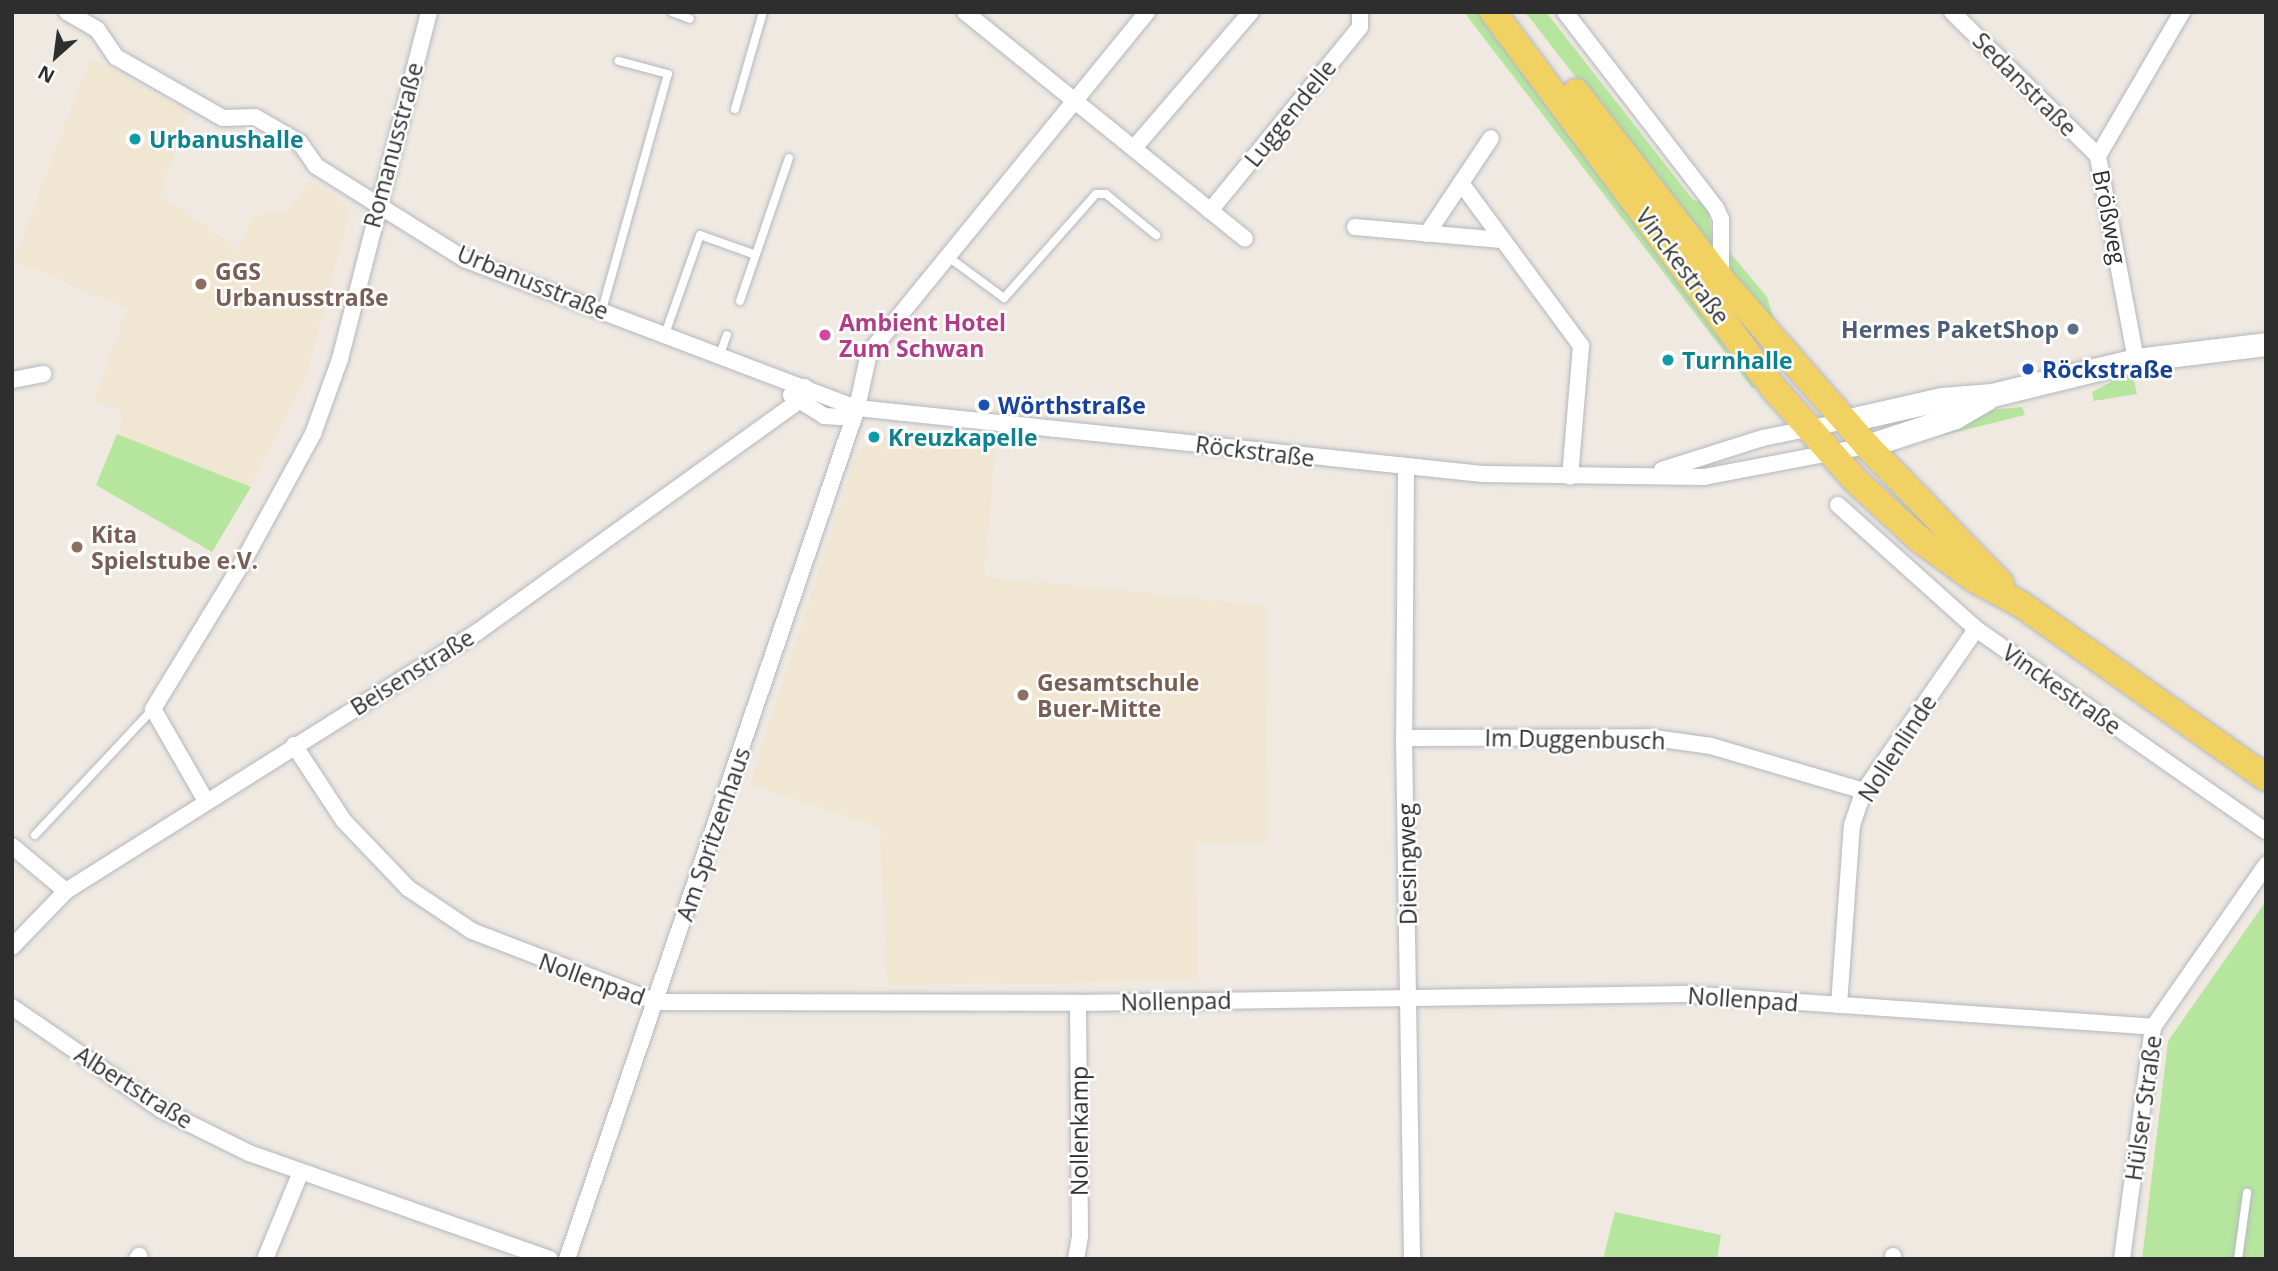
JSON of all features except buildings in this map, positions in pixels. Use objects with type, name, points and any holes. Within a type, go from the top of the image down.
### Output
[{"type":"main road","name":"Vinckestraße","points":[[1493,12],[1776,391],[1831,454],[1919,539],[2022,606],[2266,778]]},
{"type":"main road","name":"Vinckestraße","points":[[1515,12],[1721,278],[1867,446],[2022,606]]},
{"type":"street","name":"Urbanusstraße","points":[[67,12],[96,29],[116,57],[223,118],[255,117],[300,143],[316,166],[464,259],[857,408]]},
{"type":"street","name":"Romanusstraße","points":[[153,709],[244,560],[313,434],[340,359],[377,202],[429,12]]},
{"type":"street","points":[[965,12],[1245,239]]},
{"type":"street","points":[[857,408],[869,353],[1147,12]]},
{"type":"street","points":[[1134,148],[1251,12]]},
{"type":"street","name":"Luggendelle","points":[[1210,211],[1360,27],[1360,12]]},
{"type":"street","name":"Vinckestraße","points":[[1564,12],[1716,208],[1721,219],[1721,278]]},
{"type":"street","name":"Sedanstraße","points":[[1952,12],[2098,156]]},
{"type":"street","name":"Brößweg","points":[[2136,360],[2098,156],[2182,12]]},
{"type":"street","points":[[1427,233],[1491,138]]},
{"type":"street","points":[[1461,183],[1581,346],[1570,478]]},
{"type":"street","points":[[1355,227],[1501,240]]},
{"type":"street","points":[[1845,421],[1942,399],[1992,395],[2136,360],[2266,344]]},
{"type":"street","points":[[12,380],[43,374]]},
{"type":"street","name":"Urbanusstraße","points":[[772,374],[797,402],[824,416],[841,417],[857,408]]},
{"type":"street","name":"Beisenstraße","points":[[12,947],[66,891],[294,745],[476,633],[797,402],[805,387]]},
{"type":"street","points":[[1867,446],[1955,417],[1992,395]]},
{"type":"street","name":"Röckstraße","points":[[857,408],[1406,469],[1570,478],[1653,473],[1704,477],[1867,446]]},
{"type":"street","name":"Am Spritzenhaus","points":[[567,1259],[857,408]]},
{"type":"street","name":"Röckstraße","points":[[1653,473],[1763,438],[1845,421]]},
{"type":"street","name":"Diesingweg","points":[[1406,469],[1405,738],[1412,1259]]},
{"type":"street","name":"Vinckestraße","points":[[1838,505],[1976,629],[2266,831]]},
{"type":"street","name":"Nollenlinde","points":[[1839,1005],[1852,825],[1864,792],[1976,629]]},
{"type":"street","points":[[153,709],[206,801]]},
{"type":"street","name":"Im Duggenbusch","points":[[1405,738],[1647,737],[1711,746],[1864,792]]},
{"type":"street","name":"Nollenpad","points":[[294,745],[344,821],[408,888],[472,931],[656,1002],[1078,1003],[1410,996],[1685,995],[2153,1027]]},
{"type":"street","points":[[12,846],[66,891]]},
{"type":"street","name":"Hülser Straße","points":[[2122,1259],[2153,1027],[2266,865]]},
{"type":"street","name":"Nollenkamp","points":[[1076,1259],[1078,1003]]},
{"type":"street","name":"Albertstraße","points":[[12,1007],[162,1110],[300,1174],[550,1259]]},
{"type":"street","points":[[265,1259],[300,1174]]},
{"type":"lane","points":[[672,12],[690,19]]},
{"type":"lane","points":[[736,109],[763,12]]},
{"type":"lane","points":[[602,310],[668,74],[619,61]]},
{"type":"lane","points":[[740,301],[789,158]]},
{"type":"lane","points":[[947,256],[1004,298],[1096,194],[1106,194],[1156,235]]},
{"type":"lane","points":[[665,334],[700,235],[756,255]]},
{"type":"lane","points":[[720,354],[727,335]]},
{"type":"lane","points":[[35,835],[153,709]]},
{"type":"lane","points":[[2238,1259],[2247,1193]]},
{"type":"shaded area","name":"GGS Urbanusstraße","points":[[91,57],[189,113],[160,195],[239,250],[251,217],[289,212],[308,181],[342,201],[349,211],[306,378],[251,487],[117,434],[124,413],[94,400],[127,309],[14,260]]},
{"type":"shaded area","name":"Gesamtschule Buer-Mitte","points":[[894,431],[996,441],[984,577],[1266,606],[1268,842],[1196,843],[1197,980],[887,985],[880,828],[750,784],[857,452]]},
{"type":"green space","points":[[1464,12],[1481,12],[1756,387],[1752,388]]},
{"type":"green space","points":[[1525,12],[1546,12],[1693,200],[1701,202],[1708,212],[1715,256]]},
{"type":"green space","points":[[1727,249],[1767,297],[1775,323],[1729,274]]},
{"type":"green space","points":[[2132,371],[2137,394],[2094,401],[2092,392]]},
{"type":"green space","points":[[2022,407],[2025,415],[1945,435],[1942,430],[1990,410]]},
{"type":"green space","points":[[117,434],[251,487],[212,552],[96,485]]},
{"type":"green space","points":[[2266,901],[2266,1259],[2142,1259],[2168,1041]]},
{"type":"green space","points":[[1615,1212],[1721,1235],[1717,1259],[1603,1259]]},
{"type":"place","name":"Urbanushalle","points":[[135,139]]},
{"type":"place","name":"GGS Urbanusstraße","points":[[201,284]]},
{"type":"place","name":"Hermes PaketShop","points":[[2073,329]]},
{"type":"place","name":"Ambient Hotel Zum Schwan","points":[[825,335]]},
{"type":"place","name":"Turnhalle","points":[[1668,360]]},
{"type":"place","name":"Röckstraße","points":[[2028,369]]},
{"type":"place","name":"Wörthstraße","points":[[984,405]]},
{"type":"place","name":"Kreuzkapelle","points":[[874,437]]},
{"type":"place","name":"Kita Spielstube e.V.","points":[[77,547]]},
{"type":"place","name":"Gesamtschule Buer-Mitte","points":[[1023,695]]}]
